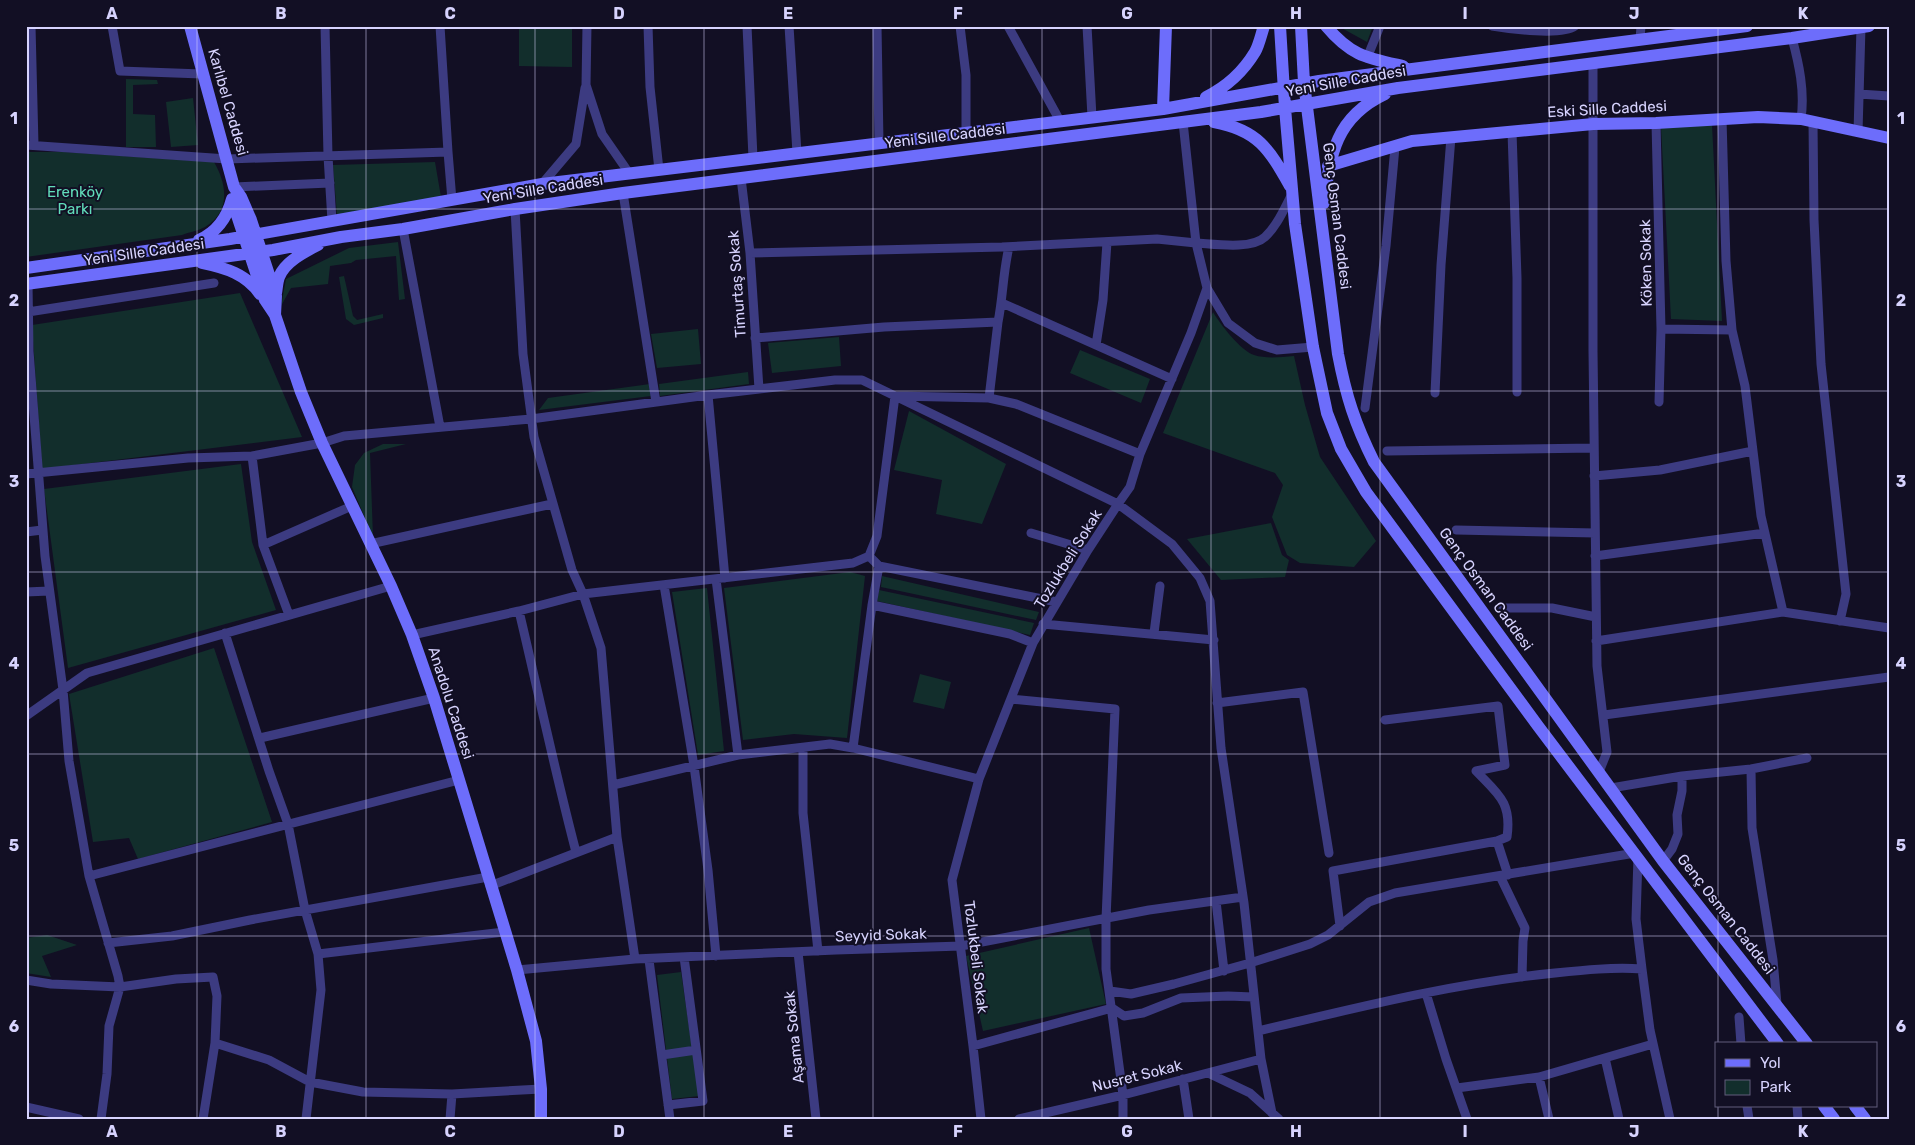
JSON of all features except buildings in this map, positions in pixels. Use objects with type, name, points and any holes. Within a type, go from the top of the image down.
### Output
[{"type":"main road","name":"Karlıbel Caddesi","points":[[190,26],[234,187]]},
{"type":"main road","points":[[1163,109],[1166,26]]},
{"type":"main road","points":[[1192,105],[1219,91],[1233,80],[1256,51],[1264,26]]},
{"type":"main road","points":[[1280,26],[1295,224],[1313,347],[1327,413],[1342,449],[1366,492],[1538,726],[1776,1042]]},
{"type":"main road","name":"Genç Osman Caddesi","points":[[1301,26],[1306,104],[1338,354],[1345,392],[1358,429],[1374,462],[1663,861],[1806,1042]]},
{"type":"main road","points":[[1326,26],[1338,41],[1367,58],[1413,68]]},
{"type":"main road","name":"Yeni Sille Caddesi","points":[[26,268],[249,236],[542,184],[1163,109],[1304,83],[1748,26]]},
{"type":"main road","name":"Yeni Sille Caddesi","points":[[27,284],[255,253],[331,239],[403,229],[515,208],[1201,120],[1285,108],[1398,88],[1865,27]]},
{"type":"main road","points":[[1322,220],[1328,166],[1334,146],[1344,126],[1374,99],[1398,88]]},
{"type":"main road","name":"Eski Sille Caddesi","points":[[1328,166],[1412,141],[1593,124],[1656,123],[1758,117],[1807,120],[1889,138]]},
{"type":"main road","points":[[1201,120],[1235,126],[1257,139],[1277,163],[1293,192]]},
{"type":"main road","points":[[192,244],[208,236],[228,215],[234,187]]},
{"type":"main road","points":[[234,187],[241,197],[249,236]]},
{"type":"main road","points":[[232,200],[249,236]]},
{"type":"main road","name":"Anadolu Caddesi","points":[[249,236],[301,392],[322,443],[391,586],[412,635],[434,698],[517,970],[536,1041],[541,1089],[541,1119]]},
{"type":"main road","points":[[193,261],[235,272],[270,298],[279,277],[288,264],[304,252],[331,239]]},
{"type":"main road","points":[[1826,1108],[1834,1119]]},
{"type":"main road","points":[[1857,1108],[1865,1119]]},
{"type":"street","points":[[31,26],[30,145],[226,158],[448,152]]},
{"type":"street","points":[[112,26],[120,71],[202,74]]},
{"type":"street","points":[[325,26],[328,156],[332,221]]},
{"type":"street","points":[[440,26],[452,200]]},
{"type":"street","points":[[542,184],[576,144],[586,85],[587,26]]},
{"type":"street","points":[[648,26],[650,88],[659,170]]},
{"type":"street","points":[[747,26],[753,158]]},
{"type":"street","points":[[789,26],[797,153]]},
{"type":"street","points":[[877,26],[879,143]]},
{"type":"street","points":[[960,26],[966,75],[966,132]]},
{"type":"street","points":[[1008,26],[1060,121]]},
{"type":"street","points":[[1087,26],[1092,118]]},
{"type":"street","points":[[1367,58],[1380,26]]},
{"type":"street","points":[[1492,26],[1538,31],[1570,30],[1575,26]]},
{"type":"street","points":[[1640,40],[1641,26]]},
{"type":"street","points":[[1858,132],[1858,94],[1865,27]]},
{"type":"street","points":[[1792,38],[1807,120],[1821,364],[1846,594],[1840,621]]},
{"type":"street","points":[[1593,63],[1596,641],[1607,752],[1599,772]]},
{"type":"street","points":[[586,85],[602,134],[629,173]]},
{"type":"street","points":[[1858,94],[1889,96]]},
{"type":"street","points":[[1722,119],[1726,261],[1732,330],[1744,386],[1765,532],[1783,612]]},
{"type":"street","points":[[1183,122],[1196,243],[1207,288],[1228,323],[1255,343],[1277,350],[1313,347]]},
{"type":"street","name":"Köken Sokak","points":[[1656,123],[1661,329],[1659,402]]},
{"type":"street","points":[[1512,132],[1517,278],[1517,392]]},
{"type":"street","points":[[1435,392],[1441,265],[1451,137]]},
{"type":"street","points":[[1366,408],[1386,246],[1394,147]]},
{"type":"street","name":"Timurtaş Sokak","points":[[741,178],[750,253],[759,389]]},
{"type":"street","points":[[234,187],[330,183]]},
{"type":"street","points":[[750,253],[1009,247],[1157,239],[1248,245],[1264,238],[1276,222],[1293,192]]},
{"type":"street","points":[[623,193],[656,402]]},
{"type":"street","points":[[515,208],[524,354],[531,419],[539,459],[552,504],[572,570],[600,648],[617,837],[635,959]]},
{"type":"street","points":[[403,229],[440,427]]},
{"type":"street","points":[[1096,345],[1103,300],[1107,242]]},
{"type":"street","points":[[989,398],[1009,247]]},
{"type":"street","points":[[28,312],[214,283]]},
{"type":"street","points":[[27,284],[28,351],[37,474],[49,591],[63,690],[69,761],[89,876],[120,987],[109,1026],[107,1074],[101,1119]]},
{"type":"street","points":[[26,474],[188,458],[252,456],[322,443],[344,436],[531,419],[835,380],[862,380],[1118,504],[1130,487],[1140,454],[1172,379],[1207,288]]},
{"type":"street","points":[[1002,302],[1172,379]]},
{"type":"street","points":[[755,338],[884,327],[998,322]]},
{"type":"street","points":[[1661,329],[1732,330]]},
{"type":"street","points":[[708,395],[720,578],[738,755]]},
{"type":"street","points":[[895,396],[989,398],[1016,404],[1140,454]]},
{"type":"street","points":[[412,635],[518,611],[582,594],[853,563],[870,556],[877,536],[895,396]]},
{"type":"street","points":[[1386,451],[1594,448]]},
{"type":"street","points":[[1594,476],[1660,470],[1753,452]]},
{"type":"street","points":[[252,456],[263,545],[289,615]]},
{"type":"street","points":[[370,544],[552,504]]},
{"type":"street","name":"Tozlukbeli Sokak","points":[[981,1119],[974,1046],[952,880],[979,779],[1033,643],[1088,550],[1118,504],[1172,544],[1200,578],[1210,600],[1222,757],[1243,897],[1253,996],[1262,1059],[1276,1116]]},
{"type":"street","points":[[263,545],[352,506]]},
{"type":"street","points":[[26,532],[42,530]]},
{"type":"street","points":[[1456,530],[1595,533]]},
{"type":"street","points":[[1595,556],[1765,532]]},
{"type":"street","points":[[1032,533],[1088,550]]},
{"type":"street","points":[[870,556],[879,566],[1057,602]]},
{"type":"street","points":[[853,748],[879,566]]},
{"type":"street","points":[[664,585],[694,766],[708,870],[716,956]]},
{"type":"street","points":[[26,716],[87,674],[391,586]]},
{"type":"street","points":[[1154,633],[1160,586]]},
{"type":"street","points":[[26,592],[49,591]]},
{"type":"street","points":[[872,605],[1010,634],[1033,643]]},
{"type":"street","points":[[1503,608],[1552,608],[1596,617]]},
{"type":"street","points":[[518,611],[536,678],[550,754],[576,852]]},
{"type":"street","points":[[1596,641],[1783,612],[1889,628]]},
{"type":"street","points":[[1043,624],[1214,640]]},
{"type":"street","points":[[225,633],[288,824],[305,910],[318,954],[321,990],[306,1119]]},
{"type":"street","points":[[1604,715],[1889,677]]},
{"type":"street","points":[[1217,703],[1304,692],[1330,853]]},
{"type":"street","points":[[260,738],[434,698]]},
{"type":"street","points":[[1011,699],[1115,709],[1106,918],[1106,969],[1123,1095],[1123,1119]]},
{"type":"street","points":[[1340,926],[1333,871],[1497,841],[1507,837],[1509,823],[1503,798],[1476,771],[1505,765],[1498,706],[1385,720]]},
{"type":"street","points":[[613,785],[738,755],[830,744],[979,779]]},
{"type":"street","points":[[803,748],[803,813],[818,950]]},
{"type":"street","points":[[1611,788],[1682,776],[1751,769],[1807,758]]},
{"type":"street","points":[[1751,769],[1752,828],[1773,960],[1777,1004]]},
{"type":"street","points":[[1663,861],[1672,849],[1678,834],[1677,815],[1682,791],[1682,776]]},
{"type":"street","points":[[89,876],[459,780]]},
{"type":"street","points":[[108,943],[172,936],[305,910],[489,881],[617,837]]},
{"type":"street","points":[[1497,841],[1504,875],[1525,928],[1522,977]]},
{"type":"street","points":[[1110,992],[1131,994],[1250,964],[1310,944],[1328,935],[1369,902],[1395,893],[1636,855],[1636,919],[1642,969],[1653,1044],[1670,1119]]},
{"type":"street","name":"Seyyid Sokak","points":[[517,970],[635,959],[649,960],[818,950],[961,946],[1149,910],[1243,897]]},
{"type":"street","points":[[1216,901],[1220,951],[1224,971]]},
{"type":"street","points":[[318,954],[504,932]]},
{"type":"street","name":"Aşama Sokak","points":[[798,952],[816,1119]]},
{"type":"street","points":[[668,1105],[703,1101],[684,958]]},
{"type":"street","points":[[649,960],[670,1119]]},
{"type":"street","points":[[1258,1031],[1426,993],[1522,977],[1614,967],[1642,969]]},
{"type":"street","points":[[26,980],[50,984],[120,987],[176,979],[213,978],[218,996],[215,1043],[203,1119]]},
{"type":"street","points":[[1426,993],[1467,1119]]},
{"type":"street","points":[[974,1046],[1112,1008],[1124,1016],[1143,1013],[1181,998],[1253,996]]},
{"type":"street","points":[[1739,1018],[1741,1042]]},
{"type":"street","points":[[215,1043],[269,1060],[310,1082],[363,1092],[452,1094],[541,1089]]},
{"type":"street","points":[[1457,1088],[1539,1078],[1653,1044]]},
{"type":"street","points":[[662,1055],[696,1050]]},
{"type":"street","points":[[1605,1058],[1619,1119]]},
{"type":"street","name":"Nusret Sokak","points":[[1018,1119],[1123,1095],[1262,1059]]},
{"type":"street","points":[[1208,1073],[1250,1093],[1276,1116]]},
{"type":"street","points":[[1539,1078],[1549,1119]]},
{"type":"street","points":[[1183,1079],[1189,1119]]},
{"type":"street","points":[[450,1119],[452,1094]]},
{"type":"street","points":[[26,1106],[80,1119]]},
{"type":"green space","points":[[519,26],[572,26],[572,67],[519,66]]},
{"type":"green space","points":[[1338,26],[1373,26],[1367,42]]},
{"type":"green space","points":[[126,79],[157,80],[158,84],[133,85],[133,114],[155,115],[156,147],[126,147]]},
{"type":"green space","points":[[193,98],[198,145],[171,147],[166,102]]},
{"type":"green space","points":[[1712,125],[1722,321],[1671,319],[1661,127]]},
{"type":"green space","name":"Erenköy Parkı","points":[[26,152],[64,152],[214,162],[224,188],[223,206],[213,221],[205,227],[182,235],[26,257]]},
{"type":"green space","points":[[435,162],[441,197],[337,215],[333,165]]},
{"type":"green space","points":[[398,242],[405,299],[399,300],[396,256],[356,260],[351,263],[330,266],[328,284],[291,288],[281,306],[286,279],[349,248]]},
{"type":"green space","points":[[344,276],[353,316],[357,320],[383,314],[383,318],[354,325],[346,319],[339,277]]},
{"type":"green space","points":[[240,293],[302,437],[42,469],[32,325]]},
{"type":"green space","points":[[1213,312],[1231,336],[1243,348],[1254,355],[1263,357],[1294,356],[1305,405],[1320,457],[1376,541],[1354,567],[1300,563],[1287,555],[1272,517],[1283,485],[1275,473],[1163,433]]},
{"type":"green space","points":[[698,329],[701,364],[657,368],[651,334]]},
{"type":"green space","points":[[839,337],[841,366],[772,373],[768,343]]},
{"type":"green space","points":[[1080,350],[1150,379],[1141,403],[1070,373]]},
{"type":"green space","points":[[748,372],[749,384],[660,396],[659,384]]},
{"type":"green space","points":[[650,384],[651,396],[539,410],[548,398]]},
{"type":"green space","points":[[909,411],[1006,464],[982,524],[936,514],[942,480],[894,470]]},
{"type":"green space","points":[[383,444],[406,444],[370,453],[373,537],[352,487],[355,465],[364,453]]},
{"type":"green space","points":[[241,464],[252,542],[276,610],[68,668],[44,489]]},
{"type":"green space","points":[[1271,523],[1282,555],[1289,560],[1285,577],[1221,580],[1187,539]]},
{"type":"green space","points":[[850,572],[865,576],[847,738],[794,734],[743,740],[724,588]]},
{"type":"green space","points":[[882,576],[1039,612],[1036,620],[881,587]]},
{"type":"green space","points":[[707,588],[724,751],[698,755],[672,592]]},
{"type":"green space","points":[[879,590],[1034,623],[1030,635],[877,601]]},
{"type":"green space","points":[[214,648],[272,822],[138,859],[129,838],[93,842],[69,694]]},
{"type":"green space","points":[[920,674],[951,682],[944,709],[913,702]]},
{"type":"green space","points":[[1089,928],[1106,1004],[983,1031],[966,956]]},
{"type":"green space","points":[[47,935],[77,945],[42,956],[51,977],[26,973],[26,938]]},
{"type":"green space","points":[[681,972],[699,1096],[672,1099],[657,975]]}]
